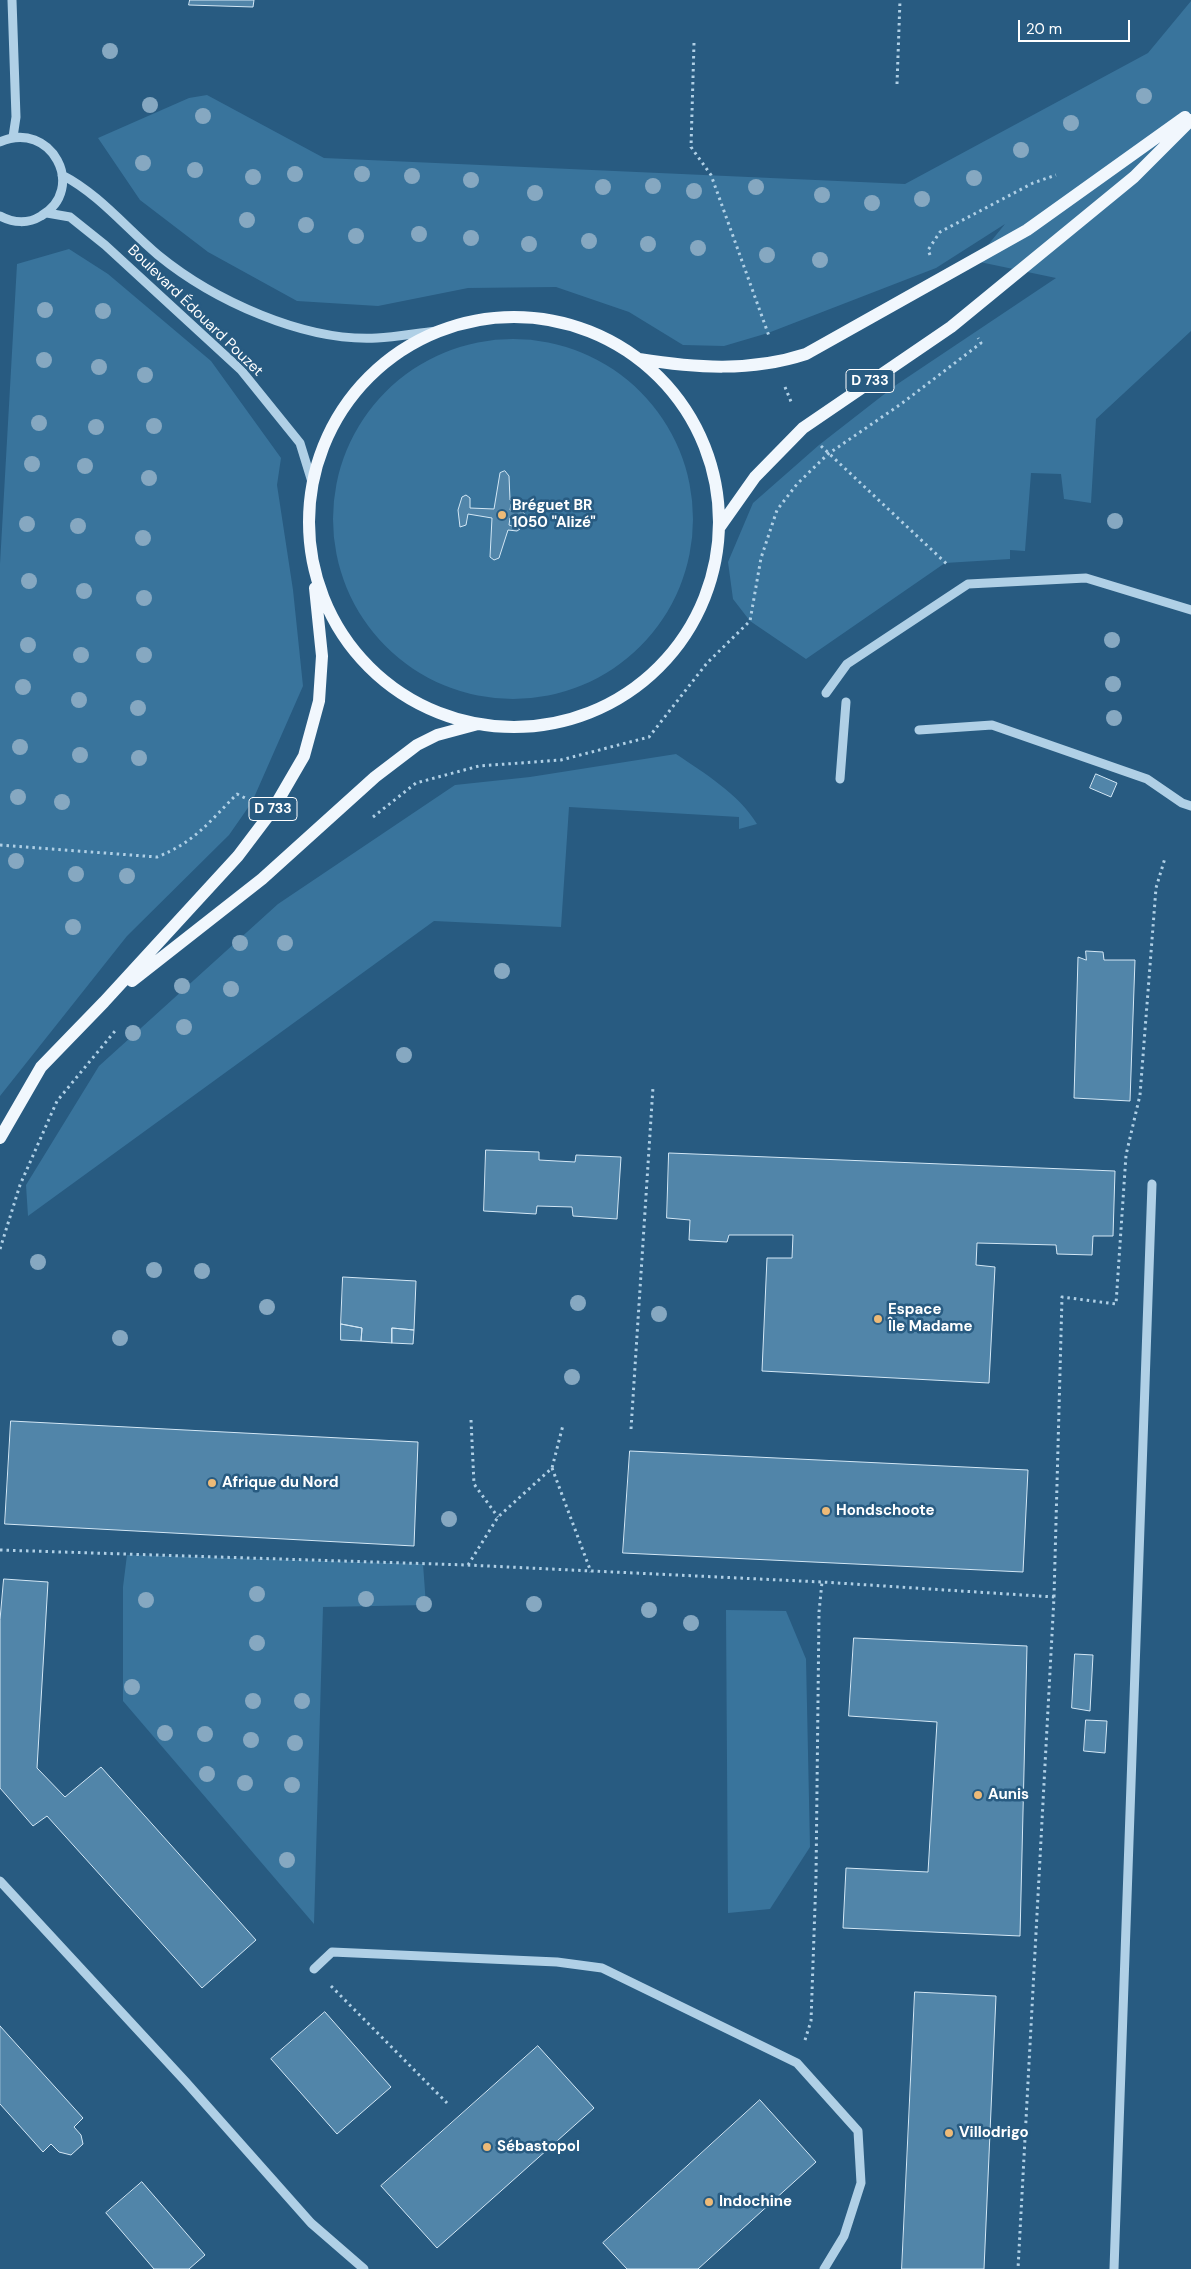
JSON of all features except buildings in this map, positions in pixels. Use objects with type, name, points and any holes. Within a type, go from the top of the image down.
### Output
[{"type":"main road","points":[[639,359],[680,366],[727,368],[778,363],[806,354],[1027,230],[1191,113]]},
{"type":"main road","name":"D 733","points":[[719,528],[755,477],[803,428],[950,327],[1134,177],[1191,120]]},
{"type":"main road","points":[[506,316],[542,318],[576,326],[609,340],[639,359],[678,398],[705,446],[714,473],[719,528],[714,568],[701,607],[675,650],[638,685],[597,709],[559,722],[527,727],[479,724],[427,707],[381,678],[362,659],[331,614],[320,589],[313,563],[308,522],[312,482],[318,460],[336,418],[363,382],[397,352],[437,331],[470,320],[506,316]]},
{"type":"main road","name":"D 733","points":[[0,1138],[41,1067],[104,1002],[238,856],[272,811],[304,756],[318,701],[322,656],[313,563]]},
{"type":"main road","name":"D 733","points":[[104,1002],[262,879],[375,777],[410,750],[437,734],[479,724]]},
{"type":"street","points":[[12,0],[16,117],[13,138]]},
{"type":"street","points":[[0,142],[13,138],[36,140],[46,146],[60,164],[62,175],[61,189],[56,202],[47,212],[34,220],[21,222],[0,216]]},
{"type":"street","name":"Boulevard Édouard Pouzet","points":[[62,175],[80,184],[166,260],[219,296],[292,328],[376,338],[437,331]]},
{"type":"street","name":"Boulevard Édouard Pouzet","points":[[47,212],[70,217],[105,244],[241,370],[300,443],[312,482]]},
{"type":"street","points":[[826,693],[847,664],[968,584],[1086,578],[1191,610]]},
{"type":"street","points":[[840,780],[846,702]]},
{"type":"street","points":[[920,730],[992,725],[1147,779],[1182,803],[1191,806]]},
{"type":"street","points":[[1114,2269],[1152,1184]]},
{"type":"street","points":[[0,1881],[185,2081],[311,2222],[364,2269]]},
{"type":"street","points":[[314,1969],[332,1952],[547,1962],[602,1968],[797,2063],[858,2131],[861,2183],[844,2236],[824,2269]]},
{"type":"path","points":[[897,84],[900,0]]},
{"type":"path","points":[[370,819],[416,783],[479,766],[561,760],[649,737],[707,664],[750,621],[761,558],[774,518],[777,510],[797,484],[828,454],[901,404],[981,343]]},
{"type":"path","points":[[0,845],[157,857],[180,848],[198,834],[236,794],[272,811]]},
{"type":"path","points":[[1018,2269],[1054,1597],[1062,1297],[1116,1304],[1126,1154],[1140,1094],[1156,888],[1165,858]]},
{"type":"path","points":[[0,1249],[20,1185],[57,1101],[118,1028]]},
{"type":"path","points":[[631,1430],[653,1087]]},
{"type":"path","points":[[471,1420],[474,1484],[498,1517]]},
{"type":"path","points":[[467,1565],[498,1517],[552,1468],[563,1425]]},
{"type":"path","points":[[552,1468],[591,1572]]},
{"type":"path","points":[[0,1550],[467,1565],[822,1582],[1054,1597]]},
{"type":"path","points":[[797,2063],[811,2021],[816,1877],[819,1612],[822,1582]]},
{"type":"path","points":[[314,1969],[447,2103]]},
{"type":"shaded area","points":[[1191,1],[1191,331],[1096,419],[1091,503],[1064,499],[1061,474],[1031,473],[1025,551],[1010,550],[1010,559],[945,563],[806,659],[750,621],[733,599],[728,562],[753,503],[819,445],[896,385],[1056,278],[975,261],[1005,224],[936,268],[768,333],[724,346],[683,345],[629,312],[556,287],[468,288],[378,306],[297,301],[208,252],[140,200],[98,138],[189,98],[207,95],[324,158],[905,184],[1148,53]]},
{"type":"shaded area","points":[[69,249],[108,274],[211,361],[281,458],[277,485],[293,590],[303,686],[252,802],[229,835],[127,936],[0,1096],[0,564],[17,264]]},
{"type":"shaded area","points":[[513,339],[548,343],[582,353],[613,369],[640,392],[663,419],[679,450],[689,484],[693,519],[689,554],[679,588],[663,619],[640,646],[613,669],[582,685],[548,695],[513,699],[478,695],[444,685],[413,669],[386,646],[363,619],[347,588],[337,554],[333,519],[337,484],[347,450],[363,419],[386,392],[413,369],[444,353],[478,343]]},
{"type":"shaded area","points":[[676,754],[731,794],[750,813],[757,824],[739,829],[739,817],[569,807],[561,927],[434,921],[28,1216],[26,1185],[99,1066],[278,904],[455,785],[530,777]]},
{"type":"shaded area","points":[[127,1555],[423,1564],[426,1605],[323,1607],[314,1924],[123,1701],[123,1587]]},
{"type":"shaded area","points":[[726,1610],[786,1611],[806,1659],[810,1847],[770,1909],[728,1913]]},
{"type":"place","name":"Bréguet BR 1050 \"Alizé\"","points":[[502,515]]},
{"type":"place","name":"Espace Île Madame","points":[[878,1319]]},
{"type":"place","name":"Afrique du Nord","points":[[212,1483]]},
{"type":"place","name":"Hondschoote","points":[[826,1511]]},
{"type":"place","name":"Aunis","points":[[978,1795]]},
{"type":"place","name":"Villodrigo","points":[[949,2133]]},
{"type":"place","name":"Sébastopol","points":[[487,2147]]},
{"type":"place","name":"Indochine","points":[[709,2202]]}]
